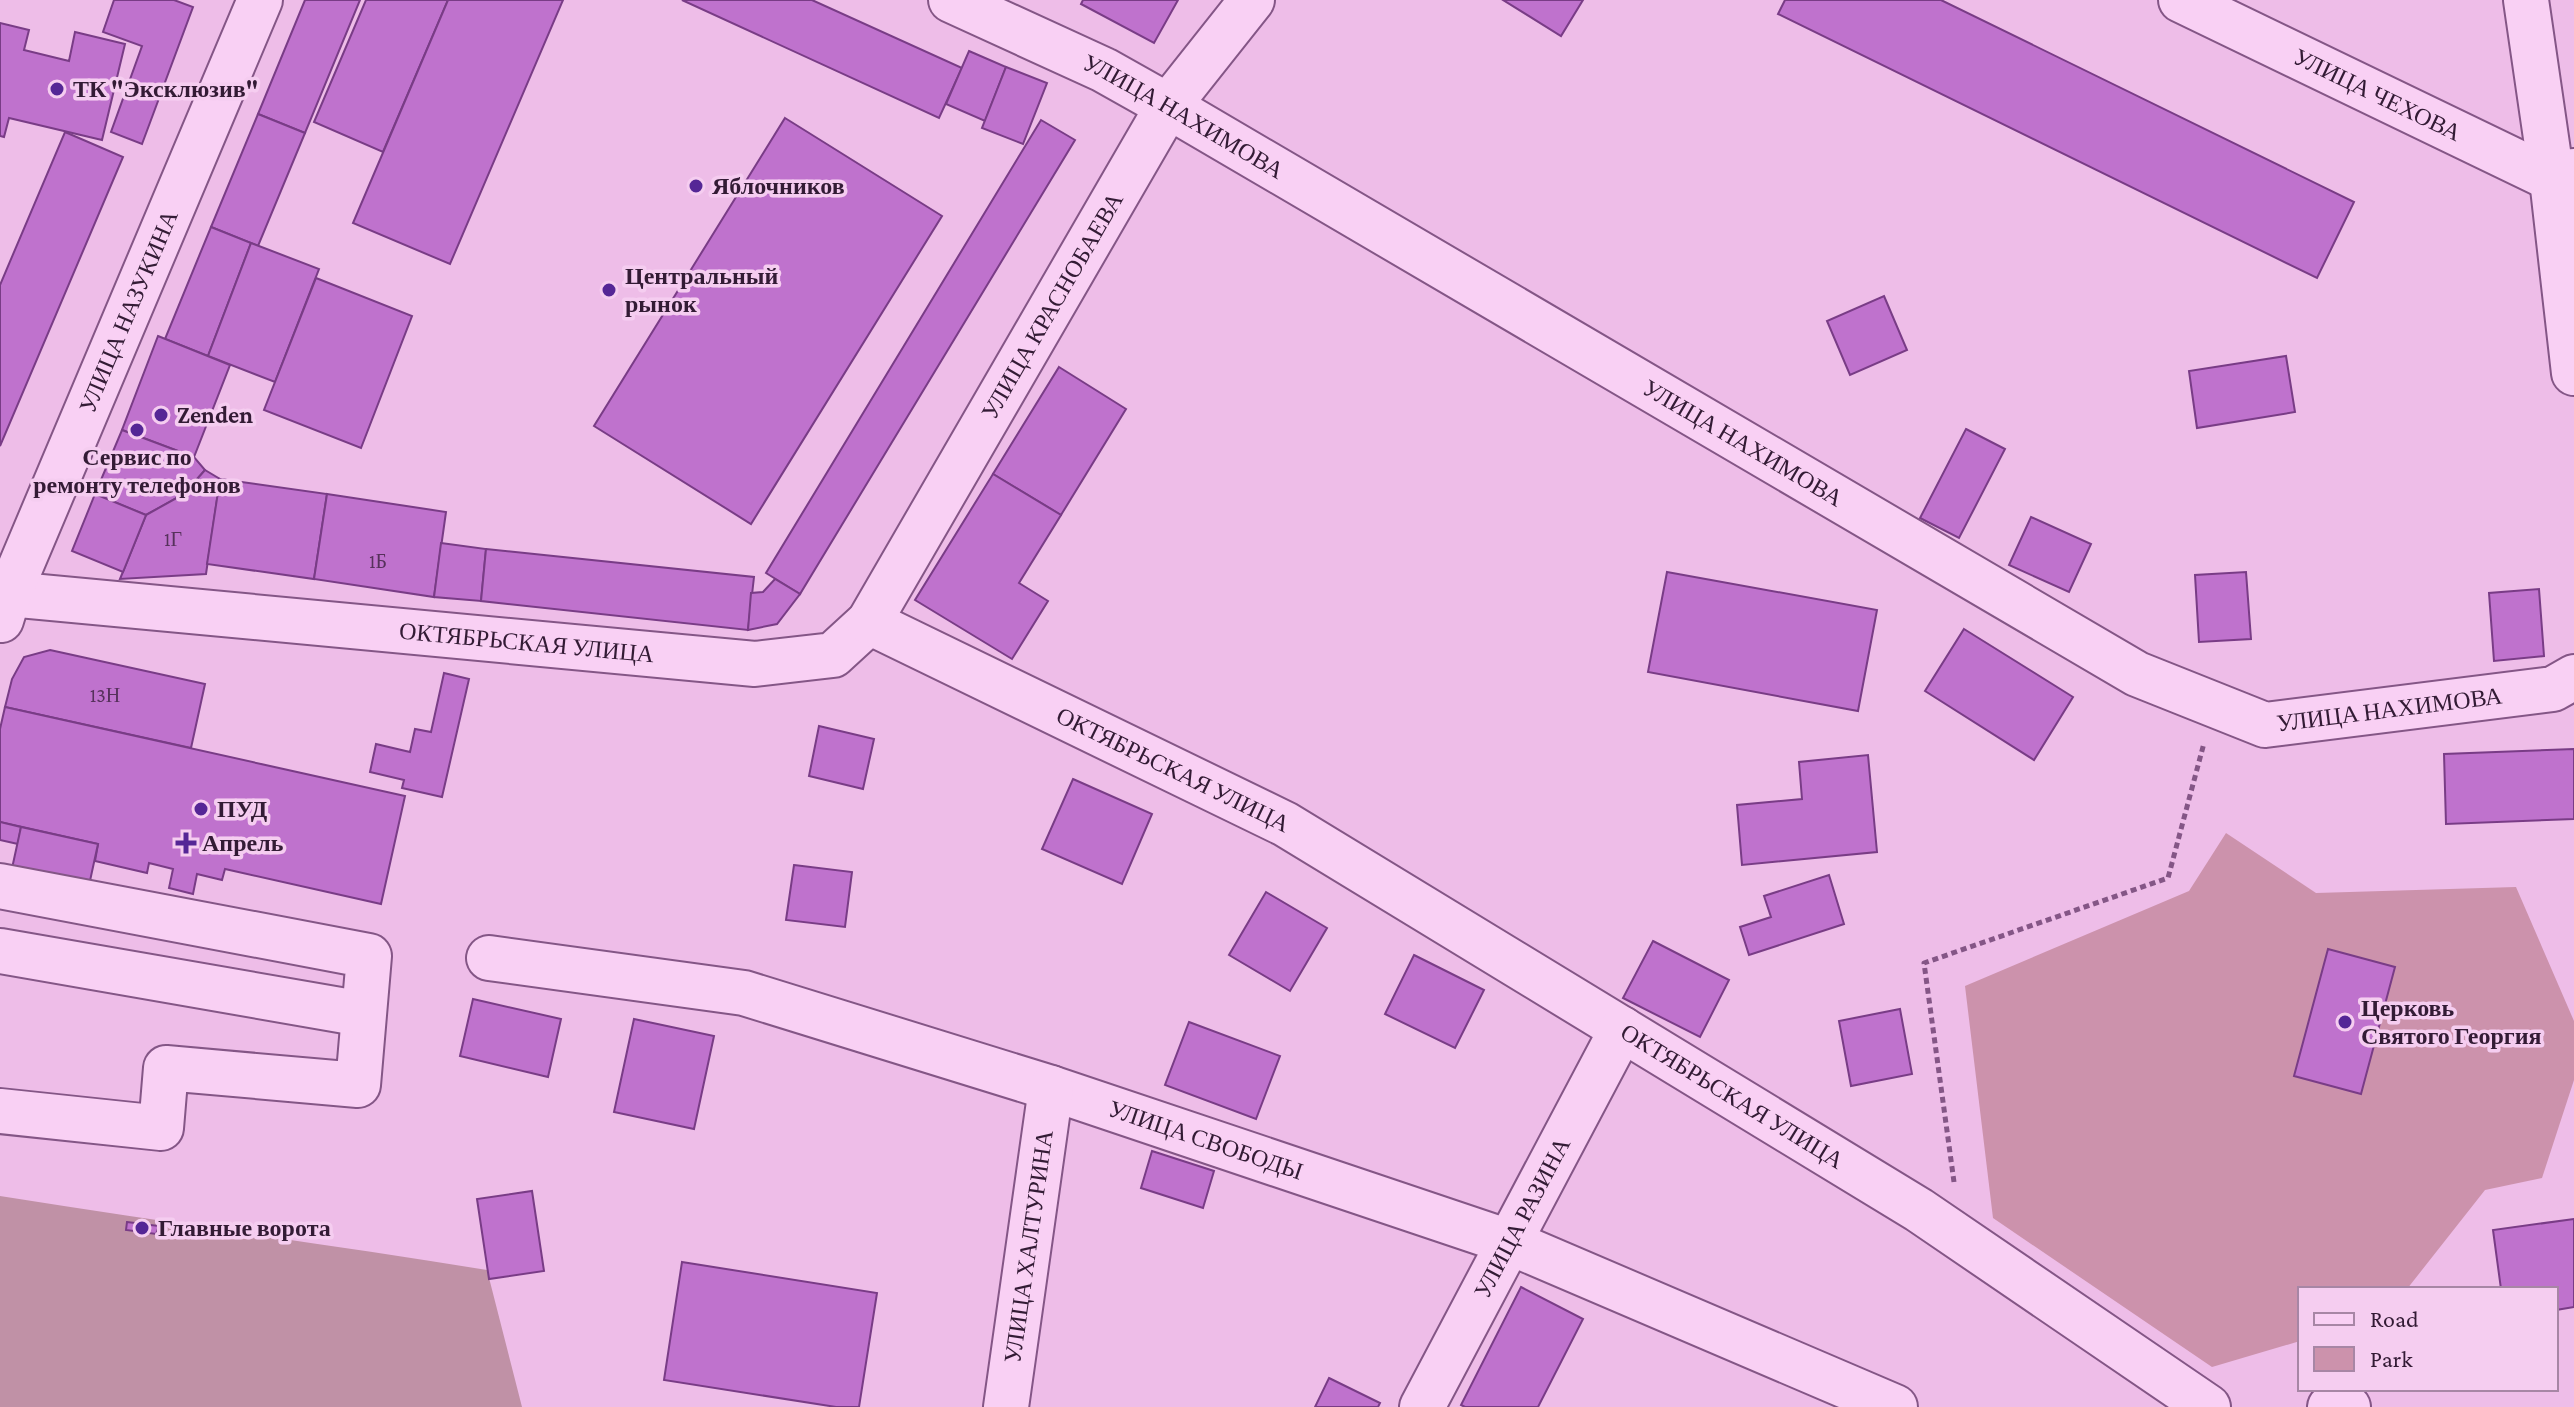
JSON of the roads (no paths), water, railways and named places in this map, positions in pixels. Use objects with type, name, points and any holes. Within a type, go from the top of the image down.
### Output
[{"type":"street","name":"УЛИЦА НАЗУКИНА","points":[[8,584],[260,0]]},
{"type":"street","name":"УЛИЦА НАХИМОВА","points":[[951,0],[1104,70],[1168,106],[2137,674],[2265,725],[2553,689],[2574,677]]},
{"type":"street","name":"УЛИЦА КРАСНОБАЕВА","points":[[869,622],[1168,106],[1252,0]]},
{"type":"street","name":"УЛИЦА ЧЕХОВА","points":[[2181,0],[2563,175]]},
{"type":"street","points":[[2526,0],[2563,175],[2574,373]]},
{"type":"street","name":"ОКТЯБРЬСКАЯ УЛИЦА","points":[[8,584],[755,664],[833,655],[869,622],[1285,824],[1961,1238],[2208,1407]]},
{"type":"street","points":[[0,886],[369,956],[358,1085],[166,1068],[161,1128],[0,1111]]},
{"type":"street","points":[[0,951],[363,1014]]},
{"type":"street","name":"УЛИЦА СВОБОДЫ","points":[[489,958],[744,993],[1051,1088],[1509,1242],[1895,1407]]},
{"type":"street","name":"УЛИЦА РАЗИНА","points":[[1422,1407],[1622,1029]]},
{"type":"street","name":"УЛИЦА ХАЛТУРИНА","points":[[1006,1407],[1051,1088]]},
{"type":"street","points":[[2330,1407],[2342,1403],[2348,1407]]},
{"type":"place","name":"ТК \"Эксклюзив\"","points":[[57,89]]},
{"type":"place","name":"Яблочников","points":[[696,186]]},
{"type":"place","name":"Центральный рынок","points":[[609,290]]},
{"type":"place","name":"Zenden","points":[[161,415]]},
{"type":"place","name":"Сервис по ремонту телефонов","points":[[137,430]]},
{"type":"place","name":"ПУД","points":[[201,809]]},
{"type":"place","name":"Апрель","points":[[186,843]]},
{"type":"place","name":"Церковь Святого Георгия","points":[[2345,1022]]},
{"type":"place","name":"Главные ворота","points":[[142,1228]]}]
